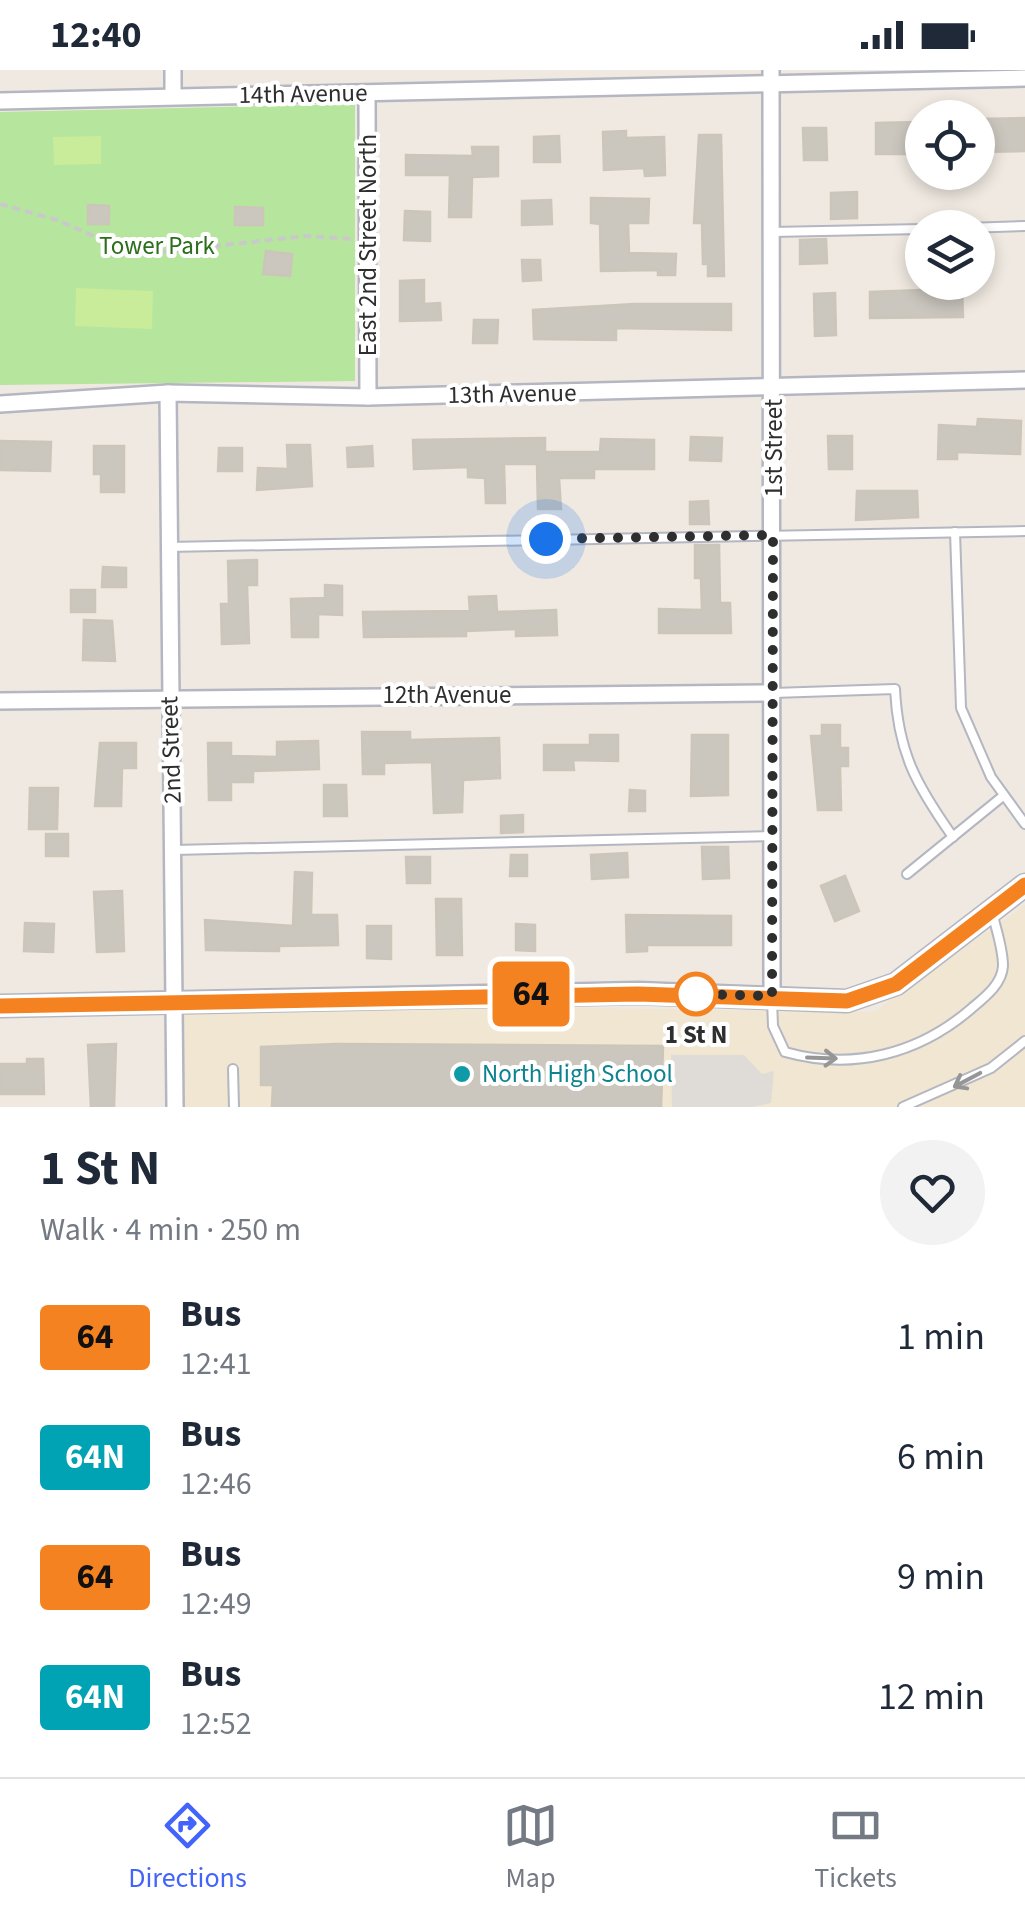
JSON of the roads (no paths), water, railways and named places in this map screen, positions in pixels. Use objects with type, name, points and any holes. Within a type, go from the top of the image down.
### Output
[{"type":"street","points":[[173,70],[173,96]]},
{"type":"street","name":"14th Avenue","points":[[0,101],[368,94],[770,77],[1025,78]]},
{"type":"street","name":"1st Street","points":[[770,77],[774,389],[772,996]]},
{"type":"street","name":"East 2nd Street North","points":[[368,94],[368,397]]},
{"type":"street","name":"13th Avenue","points":[[0,404],[168,393],[368,397],[1025,380]]},
{"type":"street","name":"2nd Street","points":[[168,393],[174,1107]]},
{"type":"street","name":"12th Avenue","points":[[0,701],[773,693]]},
{"type":"street","points":[[0,1006],[562,994],[772,996],[829,1002],[861,998],[896,984],[1025,885]]},
{"type":"lane","points":[[995,227],[1025,226]]},
{"type":"lane","points":[[772,232],[905,228]]},
{"type":"lane","points":[[168,547],[1025,530]]},
{"type":"lane","points":[[955,532],[961,708],[1003,796],[1025,824]]},
{"type":"lane","name":"12th Avenue","points":[[773,693],[894,689],[897,724],[914,781],[953,837]]},
{"type":"lane","points":[[908,874],[1003,796]]},
{"type":"lane","points":[[174,850],[772,836]]},
{"type":"lane","name":"1st Street","points":[[772,996],[773,1026],[784,1052],[810,1059],[870,1059],[921,1045],[949,1028],[998,981],[1003,967],[992,912]]},
{"type":"lane","points":[[902,1107],[973,1077],[1025,1042]]},
{"type":"lane","points":[[234,1069],[234,1107]]},
{"type":"place","name":"1 St N","points":[[696,994]]},
{"type":"place","name":"North High School","points":[[462,1074]]},
{"type":"park label","name":"Tower Park","points":[[157,246]]}]
